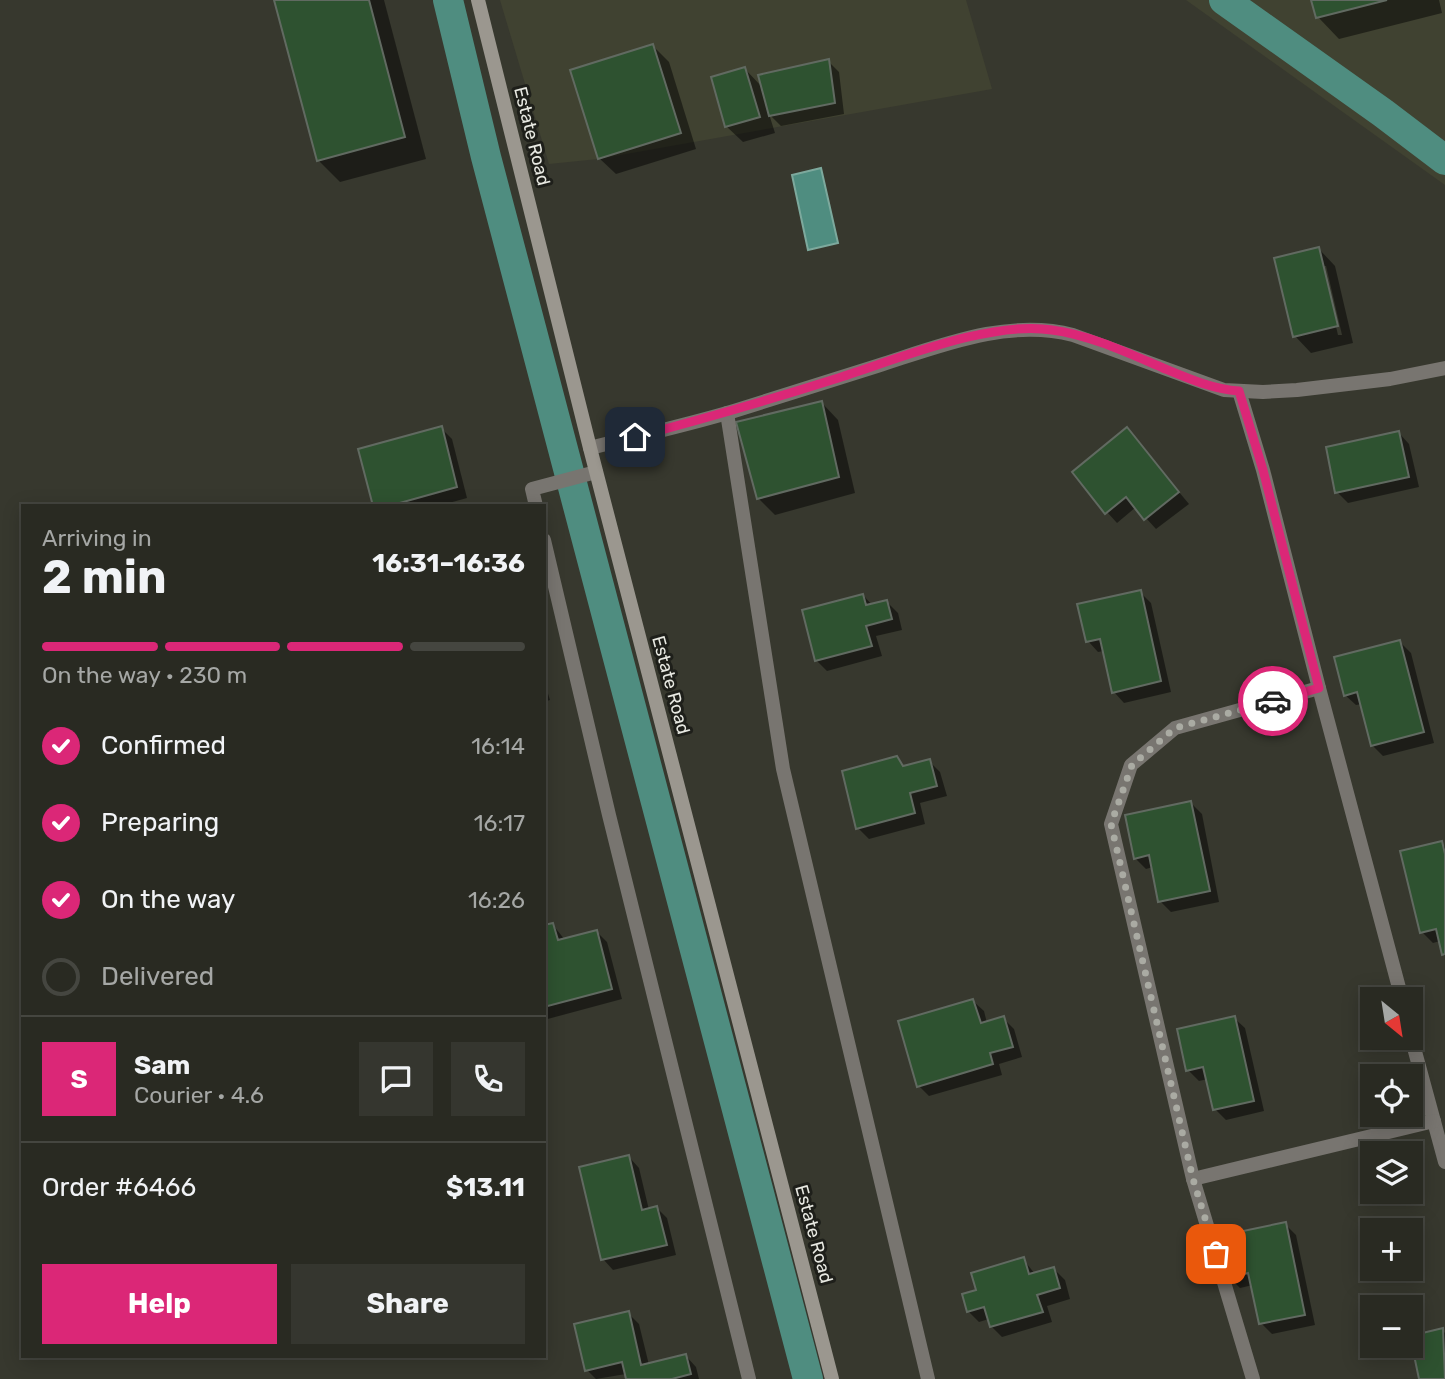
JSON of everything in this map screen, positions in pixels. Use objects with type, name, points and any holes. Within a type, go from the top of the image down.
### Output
[{"type":"street","name":"Estate Road","points":[[478,0],[596,472],[832,1379]]},
{"type":"lane","points":[[590,448],[727,413],[940,346],[988,333],[1030,328],[1073,335],[1224,390],[1297,390],[1390,379],[1445,368]]},
{"type":"lane","points":[[1239,391],[1266,483],[1399,987]]},
{"type":"lane","points":[[727,413],[783,769],[928,1379]]},
{"type":"lane","points":[[536,504],[532,489],[596,472]]},
{"type":"lane","points":[[546,548],[749,1379]]},
{"type":"lane","points":[[1252,1379],[1193,1179],[1111,824],[1132,765],[1175,728],[1319,688]]},
{"type":"lane","points":[[1415,1050],[1445,1163]]},
{"type":"lane","points":[[1193,1179],[1434,1122]]},
{"type":"shaded area","points":[[500,0],[966,0],[992,89],[598,159],[549,164]]},
{"type":"shaded area","points":[[1186,0],[1445,0],[1445,185]]},
{"type":"water","points":[[821,168],[838,243],[808,250],[792,175]]},
{"type":"building","points":[[274,0],[369,0],[405,137],[317,161]]},
{"type":"building","points":[[1311,0],[1387,0],[1316,18]]},
{"type":"building","points":[[653,44],[681,133],[598,159],[570,70]]},
{"type":"building","points":[[829,59],[835,103],[769,116],[758,75]]},
{"type":"building","points":[[745,67],[760,117],[725,127],[711,77]]},
{"type":"building","points":[[1319,247],[1338,326],[1293,337],[1274,258]]},
{"type":"building","points":[[822,401],[839,477],[757,499],[736,422]]},
{"type":"building","points":[[442,426],[457,487],[396,504],[372,504],[358,449]]},
{"type":"building","points":[[1127,427],[1179,492],[1144,520],[1126,497],[1105,514],[1072,472]]},
{"type":"building","points":[[1399,431],[1409,477],[1335,493],[1326,447]]},
{"type":"building","points":[[1141,590],[1161,681],[1112,693],[1100,639],[1086,642],[1077,604]]},
{"type":"building","points":[[863,594],[866,605],[887,600],[892,619],[866,626],[872,646],[815,661],[802,610]]},
{"type":"building","points":[[1400,640],[1424,732],[1371,746],[1357,692],[1344,696],[1334,657]]},
{"type":"building","points":[[897,756],[903,766],[930,759],[937,786],[910,793],[915,813],[856,829],[842,771]]},
{"type":"building","points":[[1191,801],[1210,891],[1158,902],[1149,855],[1134,859],[1125,815]]},
{"type":"building","points":[[1442,841],[1445,854],[1445,954],[1442,955],[1436,929],[1420,933],[1400,851]]},
{"type":"building","points":[[553,923],[558,940],[597,930],[612,989],[546,1006],[546,925]]},
{"type":"building","points":[[973,999],[981,1023],[1004,1016],[1013,1047],[990,1053],[993,1064],[917,1087],[898,1021]]},
{"type":"building","points":[[1235,1016],[1254,1101],[1213,1110],[1203,1067],[1186,1071],[1177,1029]]},
{"type":"building","points":[[629,1155],[642,1210],[657,1206],[667,1245],[601,1260],[579,1167]]},
{"type":"building","points":[[1286,1222],[1305,1315],[1259,1324],[1248,1273],[1228,1278],[1219,1236]]},
{"type":"building","points":[[1024,1257],[1029,1274],[1054,1267],[1060,1288],[1037,1295],[1043,1312],[990,1327],[984,1307],[967,1312],[962,1294],[976,1290],[971,1273]]},
{"type":"building","points":[[629,1311],[641,1365],[686,1354],[691,1374],[672,1379],[626,1379],[622,1362],[585,1371],[574,1324]]},
{"type":"building","points":[[1443,1328],[1445,1379],[1419,1379],[1415,1358],[1423,1358],[1423,1333]]},
{"type":"waterway","points":[[448,0],[486,157],[808,1379]]},
{"type":"waterway","points":[[1224,0],[1445,160]]},
{"type":"way so far","points":[[1216,1254],[1193,1179],[1111,824],[1132,765],[1175,728],[1273,701]]},
{"type":"route","points":[[635,437],[727,413],[940,346],[988,333],[1030,328],[1073,335],[1137,357],[1191,380],[1224,390],[1239,391],[1263,470],[1319,688],[1273,701]]}]
